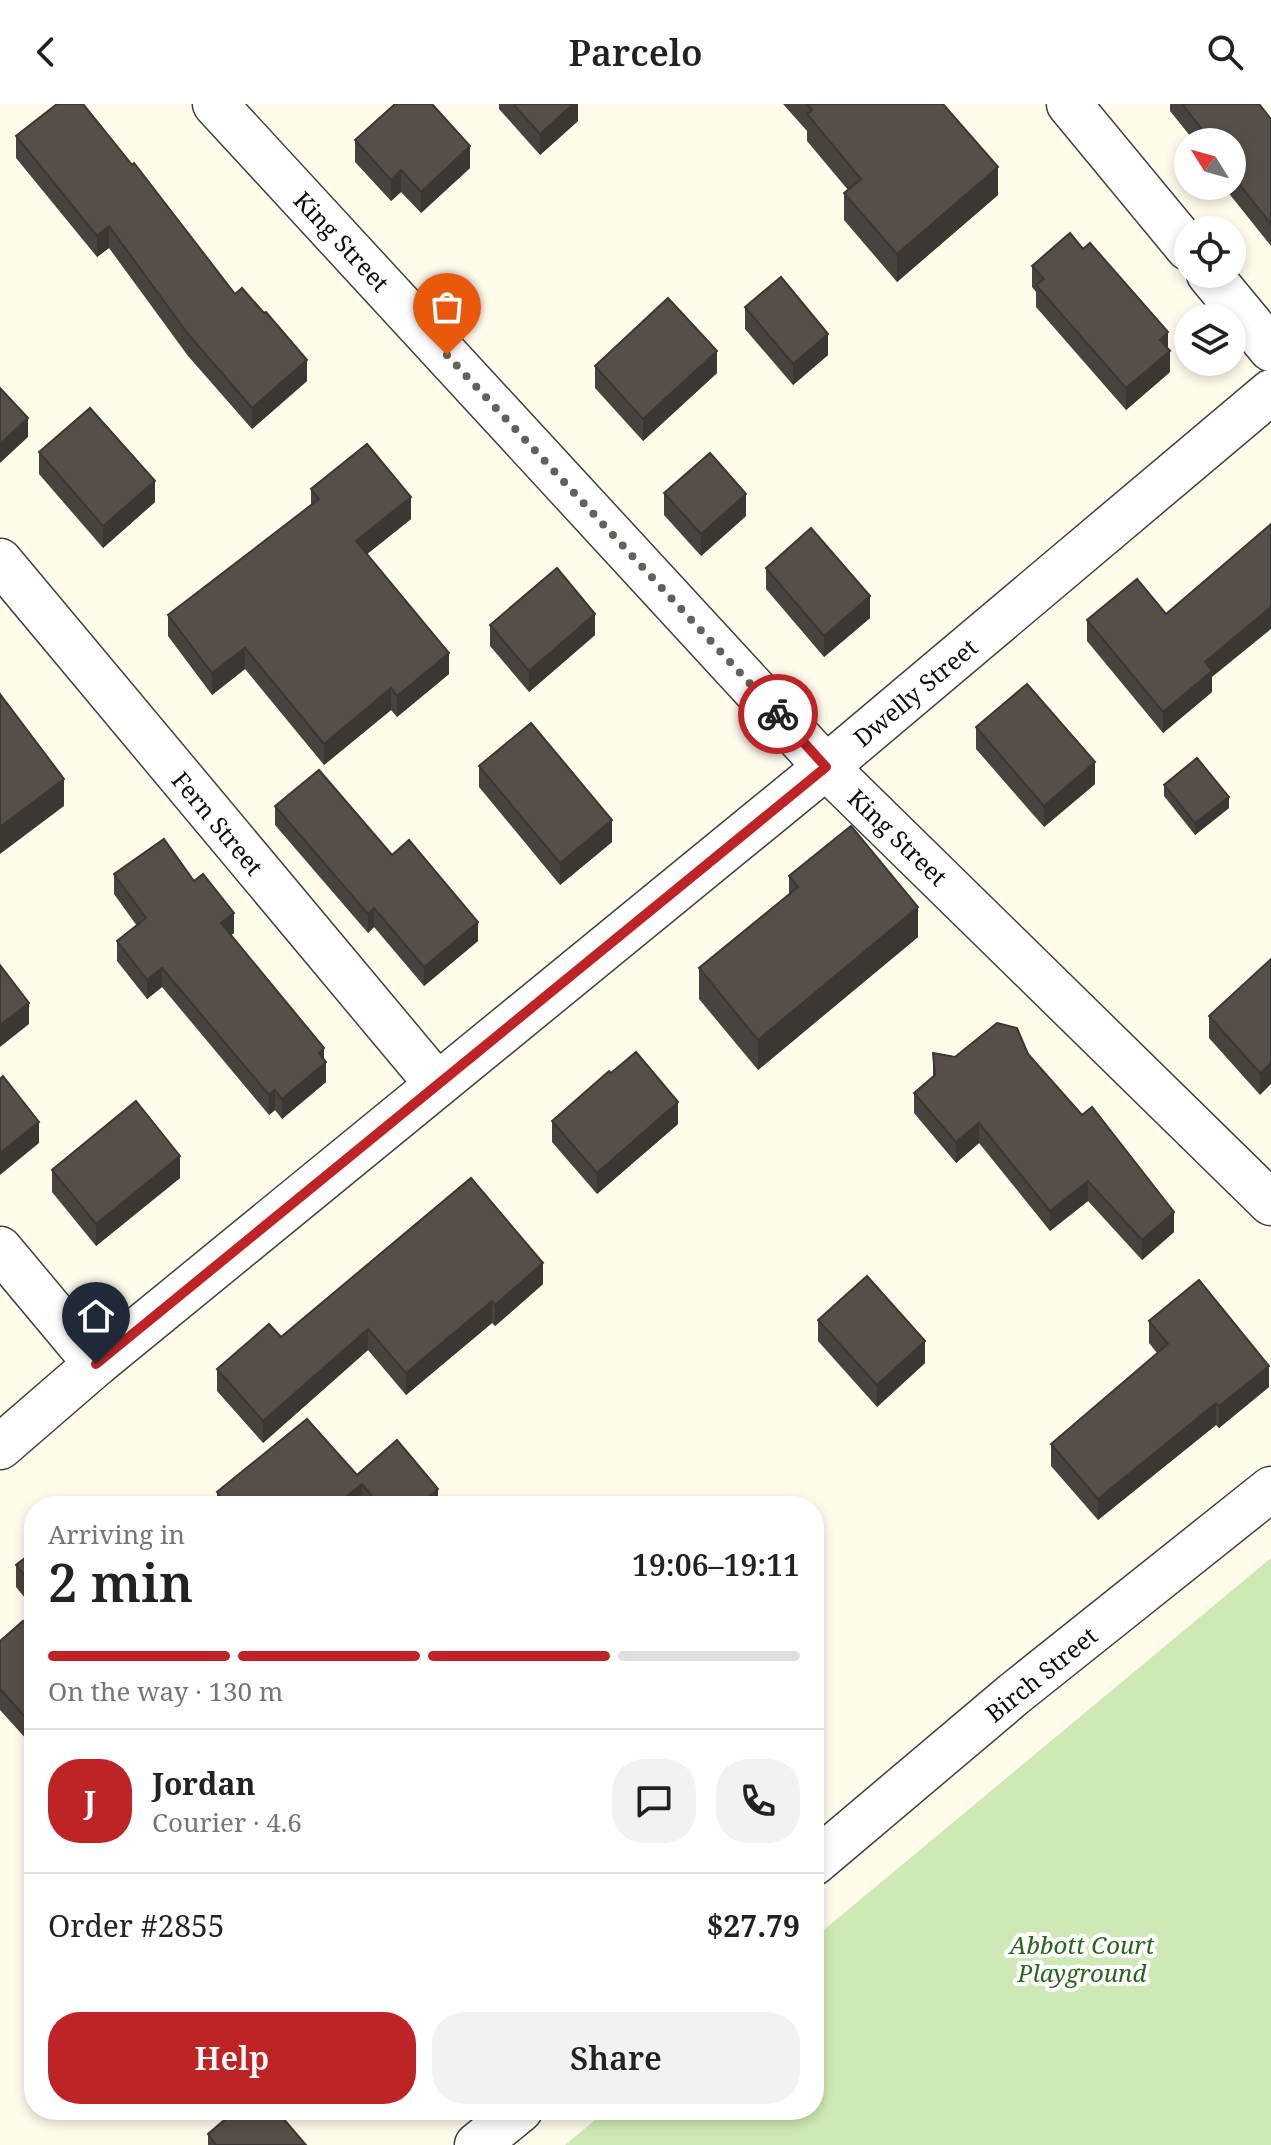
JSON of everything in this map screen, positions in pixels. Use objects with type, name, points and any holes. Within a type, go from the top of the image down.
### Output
[{"type":"street","name":"King Street","points":[[215,104],[826,767],[1271,1203]]},
{"type":"street","points":[[1069,104],[1174,231]]},
{"type":"street","points":[[1221,288],[1271,349]]},
{"type":"street","name":"Dwelly Street","points":[[0,1447],[96,1364],[826,767],[1271,392]]},
{"type":"street","name":"Fern Street","points":[[0,561],[437,1084]]},
{"type":"street","points":[[0,1249],[96,1364]]},
{"type":"street","name":"Birch Street","points":[[824,1855],[1014,1694],[1271,1489]]},
{"type":"street","points":[[477,2145],[508,2120]]},
{"type":"green space","name":"Abbott Court Playground","points":[[1271,1558],[1271,2145],[565,2145],[595,2120],[824,2120],[824,1930]]},
{"type":"building","points":[[57,104],[83,104],[132,165],[134,163],[235,294],[242,288],[307,360],[252,408],[188,334],[109,226],[97,236],[16,136]]},
{"type":"building","points":[[395,104],[432,104],[470,146],[421,192],[401,170],[391,180],[355,140]]},
{"type":"building","points":[[513,104],[573,104],[540,134]]},
{"type":"building","points":[[807,104],[943,104],[998,167],[897,254],[844,193],[861,179],[807,114],[812,110]]},
{"type":"building","points":[[1182,104],[1259,104],[1271,119],[1271,224],[1246,193],[1246,128],[1201,128]]},
{"type":"building","points":[[1070,233],[1083,249],[1090,243],[1168,332],[1160,340],[1170,351],[1126,388],[1036,285],[1044,279],[1032,266]]},
{"type":"building","points":[[781,277],[828,334],[793,364],[745,307]]},
{"type":"building","points":[[668,298],[717,351],[643,419],[595,366]]},
{"type":"building","points":[[0,388],[28,418],[0,444]]},
{"type":"building","points":[[90,408],[155,481],[103,526],[39,452]]},
{"type":"building","points":[[367,444],[411,497],[356,541],[449,653],[397,696],[391,688],[324,744],[245,648],[212,673],[168,615],[319,499],[311,489]]},
{"type":"building","points":[[710,453],[746,494],[701,534],[664,493]]},
{"type":"building","points":[[1271,524],[1271,607],[1205,662],[1212,671],[1163,712],[1087,620],[1137,579],[1166,614]]},
{"type":"building","points":[[811,528],[870,596],[824,636],[766,568]]},
{"type":"building","points":[[557,568],[595,614],[529,671],[490,625]]},
{"type":"building","points":[[1027,684],[1095,762],[1044,806],[976,727]]},
{"type":"building","points":[[0,694],[64,779],[0,827]]},
{"type":"building","points":[[531,723],[612,820],[560,863],[479,766]]},
{"type":"building","points":[[1197,758],[1229,797],[1195,823],[1164,785]]},
{"type":"building","points":[[319,770],[392,855],[409,840],[478,922],[424,967],[374,908],[368,914],[275,806]]},
{"type":"building","points":[[851,826],[918,907],[758,1040],[699,968],[798,887],[789,876]]},
{"type":"building","points":[[164,839],[194,881],[203,874],[234,913],[221,923],[324,1048],[319,1053],[326,1062],[282,1099],[275,1090],[269,1095],[162,968],[147,980],[117,941],[146,918],[114,874]]},
{"type":"building","points":[[1271,959],[1271,1063],[1260,1073],[1209,1016]]},
{"type":"building","points":[[0,965],[29,1003],[0,1025]]},
{"type":"building","points":[[997,1023],[1017,1028],[1028,1054],[1082,1115],[1092,1107],[1174,1212],[1142,1240],[1088,1181],[1050,1211],[979,1123],[956,1142],[914,1093],[935,1075],[933,1053],[955,1057]]},
{"type":"building","points":[[636,1052],[678,1102],[597,1173],[552,1121],[609,1071],[611,1073]]},
{"type":"building","points":[[3,1076],[39,1122],[0,1153],[0,1079]]},
{"type":"building","points":[[136,1101],[180,1156],[96,1224],[52,1170]]},
{"type":"building","points":[[471,1178],[543,1263],[495,1305],[492,1301],[406,1373],[368,1329],[263,1421],[217,1369],[269,1324],[281,1337]]},
{"type":"building","points":[[867,1276],[925,1341],[877,1385],[818,1320]]},
{"type":"building","points":[[1199,1280],[1269,1366],[1219,1406],[1216,1403],[1098,1499],[1051,1444],[1168,1344],[1149,1321]]},
{"type":"building","points":[[307,1419],[357,1475],[397,1440],[438,1489],[430,1496],[372,1496],[362,1484],[347,1496],[220,1496],[217,1492]]},
{"type":"building","points":[[24,1559],[24,1575],[16,1565]]},
{"type":"building","points":[[24,1622],[24,1716],[0,1689],[0,1641]]},
{"type":"building","points":[[224,2120],[285,2120],[306,2145],[216,2145],[208,2134]]},
{"type":"way so far","points":[[447,355],[778,714]]},
{"type":"route","points":[[96,1364],[826,767],[778,714]]}]
